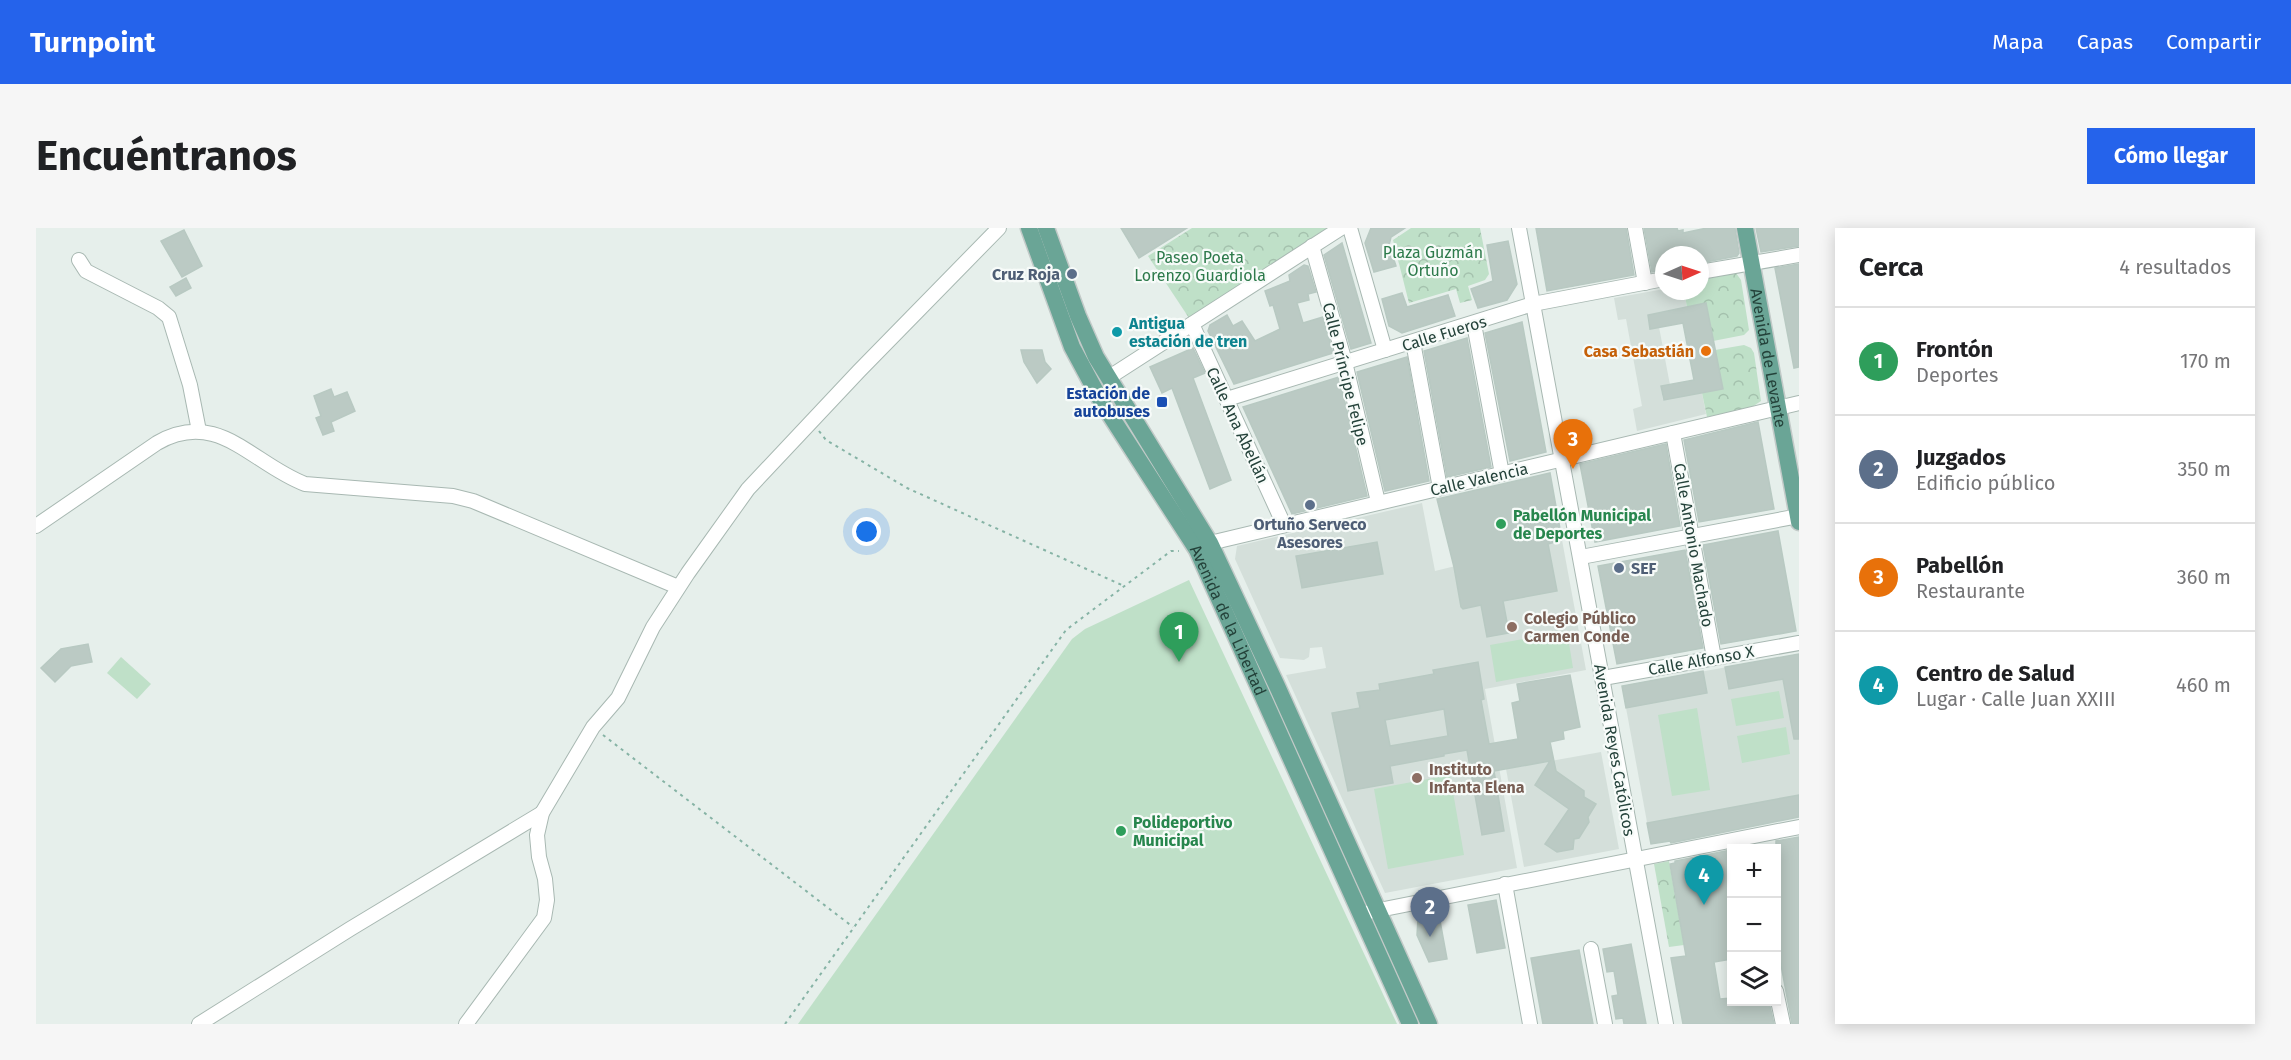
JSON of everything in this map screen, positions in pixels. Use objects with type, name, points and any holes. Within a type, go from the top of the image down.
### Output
[{"type":"main road","name":"Avenida de la Libertad","points":[[1029,228],[1072,347],[1101,401],[1197,548]]},
{"type":"main road","points":[[1046,228],[1078,316],[1108,378],[1197,548],[1277,686],[1369,912],[1410,1024]]},
{"type":"main road","name":"Avenida de Levante","points":[[1745,228],[1799,518]]},
{"type":"main road","points":[[1369,912],[1429,1024]]},
{"type":"street","points":[[466,1024],[544,918],[547,900],[537,835],[542,813],[593,727],[618,698],[653,627],[678,587],[748,489],[999,228]]},
{"type":"street","points":[[1108,378],[1341,228]]},
{"type":"street","points":[[1350,228],[1385,351]]},
{"type":"street","name":"Avenida Reyes Católicos","points":[[1519,228],[1666,1024]]},
{"type":"street","points":[[1635,228],[1645,282]]},
{"type":"street","name":"Calle Príncipe Felipe","points":[[1312,246],[1345,362],[1378,502]]},
{"type":"street","points":[[1709,270],[1799,255]]},
{"type":"street","points":[[79,260],[86,271],[158,308],[169,317],[190,385],[199,431]]},
{"type":"street","name":"Calle Fueros","points":[[1227,399],[1533,304],[1655,280]]},
{"type":"street","name":"Calle Ana Abellán","points":[[1191,324],[1284,525]]},
{"type":"street","points":[[1474,324],[1502,474]]},
{"type":"street","points":[[1413,342],[1440,488]]},
{"type":"street","name":"Calle Valencia","points":[[1197,548],[1378,502],[1799,403]]},
{"type":"street","points":[[36,526],[157,443],[171,435],[199,431],[224,437],[290,478],[305,484],[431,493],[473,501],[678,587]]},
{"type":"street","name":"Calle Antonio Machado","points":[[1673,433],[1714,658]]},
{"type":"street","points":[[1581,557],[1799,518]]},
{"type":"street","name":"Calle Alfonso X","points":[[1603,678],[1799,643]]},
{"type":"street","points":[[199,1024],[542,813]]},
{"type":"street","points":[[1369,912],[1505,884],[1635,861],[1646,856],[1748,842],[1799,827]]},
{"type":"street","points":[[1505,884],[1530,1024]]},
{"type":"street","points":[[1591,949],[1605,1024]]},
{"type":"street","points":[[1779,1006],[1783,1024]]},
{"type":"path","points":[[816,417],[817,428],[826,440],[907,488],[1124,586]]},
{"type":"path","points":[[1180,544],[1197,548]]},
{"type":"path","points":[[785,1024],[1066,630],[1171,550],[1197,548]]},
{"type":"path","points":[[593,727],[852,927]]},
{"type":"shaded area","points":[[1655,291],[1655,300],[1686,300],[1687,307],[1648,315],[1650,329],[1659,327],[1670,385],[1661,387],[1663,400],[1702,393],[1706,414],[1637,431],[1633,409],[1642,406],[1626,319],[1618,320],[1614,298]]},
{"type":"shaded area","points":[[1422,503],[1435,571],[1562,540],[1586,670],[1485,689],[1517,868],[1385,893],[1286,675],[1326,668],[1322,647],[1310,648],[1309,657],[1304,660],[1280,658],[1235,559],[1237,546]]},
{"type":"shaded area","points":[[1799,654],[1799,817],[1651,844],[1622,686]]},
{"type":"shaded area","points":[[1601,752],[1619,849],[1524,867],[1506,769]]},
{"type":"green space","name":"Paseo Poeta Lorenzo Guardiola","points":[[1192,228],[1327,228],[1189,318],[1148,256]]},
{"type":"green space","name":"Plaza Guzmán Ortuño","points":[[1411,228],[1480,228],[1489,274],[1485,280],[1468,286],[1472,300],[1460,303],[1456,289],[1409,303],[1393,240]]},
{"type":"green space","points":[[1732,272],[1736,273],[1741,280],[1749,330],[1744,335],[1713,341],[1706,304],[1687,307],[1686,300],[1709,300],[1709,276]]},
{"type":"green space","points":[[1744,345],[1751,348],[1754,353],[1761,401],[1752,407],[1707,417],[1702,393],[1722,389],[1715,350]]},
{"type":"green space","name":"Polideportivo Municipal","points":[[1189,580],[1397,1024],[798,1024],[1072,639],[1085,629]]},
{"type":"green space","points":[[1567,631],[1573,668],[1496,682],[1490,645]]},
{"type":"green space","points":[[121,657],[151,684],[137,699],[107,673]]},
{"type":"green space","points":[[1779,691],[1784,718],[1736,726],[1731,699]]},
{"type":"green space","points":[[1697,708],[1710,790],[1672,796],[1658,715]]},
{"type":"green space","points":[[1786,727],[1790,754],[1742,763],[1737,736]]},
{"type":"green space","points":[[1450,775],[1464,855],[1388,869],[1374,789]]},
{"type":"green space","points":[[1669,861],[1684,945],[1669,947],[1654,864]]},
{"type":"building","points":[[1121,228],[1187,228],[1139,258]]},
{"type":"building","points":[[1371,228],[1405,228],[1391,237],[1389,245],[1396,266],[1374,272],[1365,243]]},
{"type":"building","points":[[1536,228],[1626,228],[1634,275],[1547,291]]},
{"type":"building","points":[[1644,228],[1677,228],[1678,231],[1683,230],[1683,233],[1707,228],[1735,228],[1739,253],[1737,256],[1709,261],[1709,246],[1655,246],[1655,272],[1652,272]]},
{"type":"building","points":[[1756,228],[1799,228],[1799,246],[1761,252]]},
{"type":"building","points":[[184,230],[202,266],[182,277],[161,241]]},
{"type":"building","points":[[1508,241],[1517,284],[1507,300],[1478,308],[1471,289],[1493,281],[1487,245]]},
{"type":"building","points":[[1342,243],[1371,343],[1351,349],[1324,255]]},
{"type":"building","points":[[1799,264],[1799,367],[1794,368],[1775,268]]},
{"type":"building","points":[[1304,265],[1308,266],[1316,292],[1308,294],[1309,300],[1297,303],[1303,323],[1323,317],[1333,353],[1234,384],[1208,331],[1210,325],[1227,315],[1233,326],[1242,321],[1255,341],[1280,329],[1273,305],[1270,306],[1265,291],[1290,281],[1289,275]]},
{"type":"building","points":[[186,278],[191,288],[176,296],[170,287]]},
{"type":"building","points":[[1402,293],[1407,307],[1448,295],[1455,316],[1402,333],[1389,326],[1382,299]]},
{"type":"building","points":[[1706,303],[1723,389],[1664,400],[1661,386],[1694,380],[1683,323],[1650,329],[1648,315]]},
{"type":"building","points":[[1522,322],[1546,452],[1510,461],[1485,333]]},
{"type":"building","points":[[1467,338],[1491,467],[1447,477],[1424,351]]},
{"type":"building","points":[[1193,348],[1205,373],[1193,378],[1231,480],[1210,489],[1172,388],[1162,393],[1150,367]]},
{"type":"building","points":[[1021,350],[1042,350],[1045,362],[1051,369],[1037,383],[1024,362]]},
{"type":"building","points":[[1407,357],[1429,481],[1385,491],[1357,372]]},
{"type":"building","points":[[1339,377],[1367,496],[1292,514],[1243,407]]},
{"type":"building","points":[[331,389],[334,397],[347,392],[355,411],[331,422],[334,431],[323,435],[316,418],[321,416],[314,396]]},
{"type":"building","points":[[1758,422],[1774,509],[1699,522],[1684,440]]},
{"type":"building","points":[[1666,444],[1680,526],[1595,542],[1580,464]]},
{"type":"building","name":"Pabellón Municipal de Deportes","points":[[1550,473],[1562,540],[1548,544],[1557,591],[1503,601],[1509,633],[1487,637],[1481,605],[1463,609],[1461,607],[1454,567],[1437,499]]},
{"type":"building","points":[[1778,531],[1796,631],[1721,644],[1703,545]]},
{"type":"building","points":[[1377,542],[1383,574],[1302,588],[1296,556]]},
{"type":"building","points":[[1685,550],[1703,648],[1617,664],[1598,566]]},
{"type":"building","points":[[88,644],[92,662],[71,666],[55,682],[41,668],[61,649]]},
{"type":"building","points":[[1799,654],[1799,739],[1794,739],[1783,679],[1729,689],[1725,667]]},
{"type":"building","points":[[1478,662],[1484,699],[1481,700],[1489,744],[1518,739],[1512,703],[1520,701],[1517,684],[1570,675],[1580,727],[1563,731],[1564,739],[1550,742],[1556,771],[1584,791],[1584,797],[1596,804],[1579,838],[1574,839],[1573,849],[1557,852],[1545,844],[1569,809],[1535,785],[1550,761],[1494,771],[1504,831],[1482,835],[1467,750],[1390,766],[1393,783],[1348,791],[1332,713],[1360,708],[1357,693],[1380,690],[1379,684],[1434,674],[1433,670]],"holes":[[[1444,709],[1448,736],[1390,746],[1385,720]]]},
{"type":"building","points":[[1703,671],[1707,693],[1626,708],[1622,686]]},
{"type":"building","points":[[1799,795],[1799,817],[1671,843],[1670,841],[1651,844],[1647,823]]},
{"type":"building","points":[[1799,837],[1799,1024],[1792,1024],[1781,965],[1781,844],[1776,844],[1776,841]]},
{"type":"building","points":[[1727,851],[1727,960],[1714,962],[1720,999],[1727,998],[1727,1006],[1770,1006],[1774,1024],[1683,1024],[1671,958],[1686,956],[1670,864]]},
{"type":"building","points":[[1496,900],[1505,948],[1477,953],[1468,905]]},
{"type":"building","points":[[1438,910],[1447,959],[1429,962],[1417,935],[1418,919],[1422,914]]},
{"type":"building","points":[[1631,944],[1646,1024],[1624,1024],[1623,1018],[1616,1019],[1612,996],[1618,995],[1614,971],[1607,972],[1603,949]]},
{"type":"building","points":[[1579,950],[1593,1024],[1543,1024],[1531,958]]},
{"type":"place","name":"Cruz Roja","points":[[1072,274]]},
{"type":"place","name":"Antigua estación de tren","points":[[1117,332]]},
{"type":"place","name":"Casa Sebastián","points":[[1706,351]]},
{"type":"place","name":"Estación de autobuses","points":[[1162,402]]},
{"type":"place","name":"Pabellón","points":[[1573,469]]},
{"type":"place","name":"Ortuño Serveco Asesores","points":[[1310,505]]},
{"type":"place","name":"Pabellón Municipal de Deportes","points":[[1501,524]]},
{"type":"place","name":"SEF","points":[[1619,568]]},
{"type":"place","name":"Colegio Público Carmen Conde","points":[[1512,627]]},
{"type":"place","name":"Frontón","points":[[1179,662]]},
{"type":"place","name":"Instituto Infanta Elena","points":[[1417,778]]},
{"type":"place","name":"Polideportivo Municipal","points":[[1121,831]]},
{"type":"place","name":"Centro de Salud","points":[[1704,905]]},
{"type":"place","name":"Juzgados","points":[[1430,937]]}]
